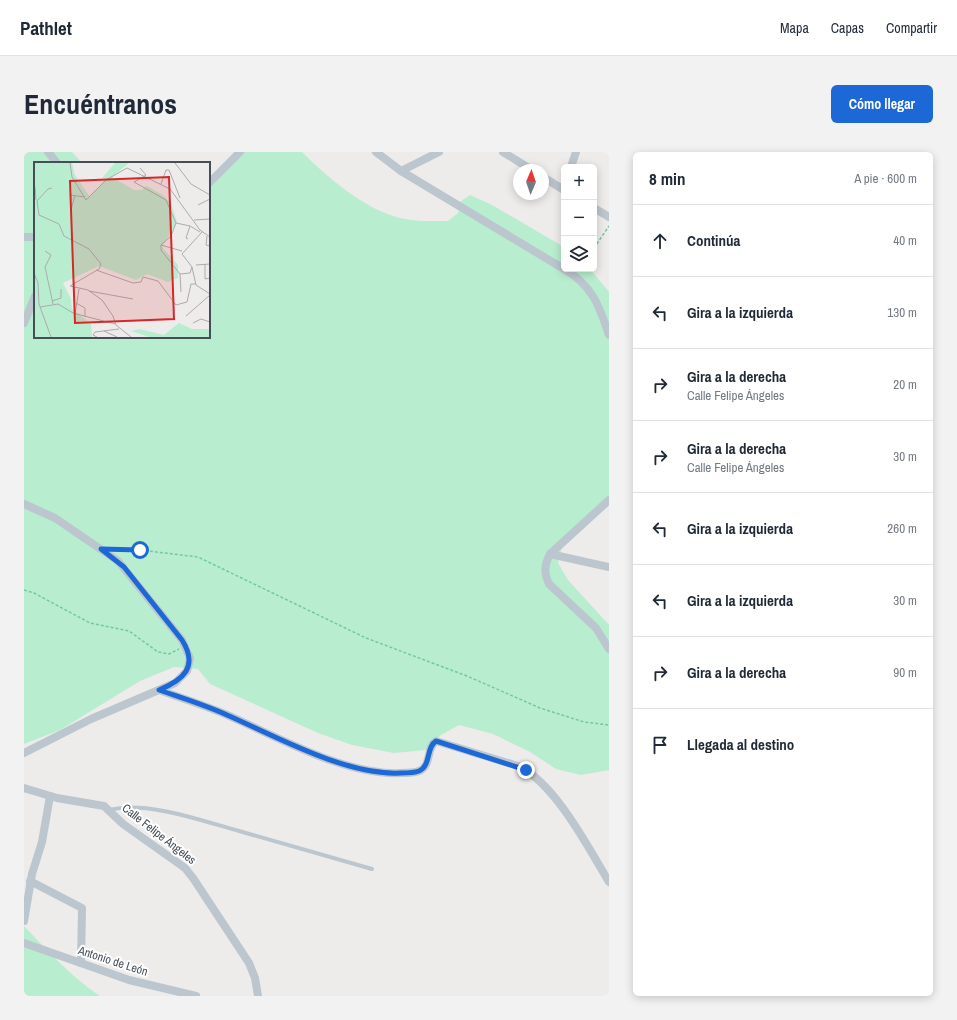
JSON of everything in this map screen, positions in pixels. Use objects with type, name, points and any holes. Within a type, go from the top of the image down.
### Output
[{"type":"street","points":[[48,152],[56,162]]},
{"type":"street","points":[[210,183],[240,152]]},
{"type":"street","points":[[376,152],[400,171],[561,267]]},
{"type":"street","points":[[400,171],[439,152]]},
{"type":"street","points":[[503,152],[522,164]]},
{"type":"street","points":[[572,164],[576,152]]},
{"type":"street","points":[[549,180],[561,187]]},
{"type":"street","points":[[597,210],[609,217]]},
{"type":"street","points":[[568,272],[586,285],[602,314],[609,335]]},
{"type":"street","points":[[24,323],[34,298]]},
{"type":"street","points":[[609,500],[550,554],[545,563],[545,574],[549,584],[596,628],[609,649]]},
{"type":"street","points":[[24,504],[55,518],[118,561],[184,643],[190,658],[187,671],[175,683],[91,719],[24,753]]},
{"type":"street","points":[[550,554],[609,567]]},
{"type":"street","points":[[159,690],[226,715],[308,752],[377,773],[391,774],[420,771],[425,766],[432,746],[436,741],[518,766],[526,770],[550,791],[609,882]]},
{"type":"street","name":"Calle Felipe Ángeles","points":[[24,788],[50,796],[99,805],[110,810],[123,824],[189,872],[249,963],[255,978],[258,996]]},
{"type":"street","points":[[24,921],[30,881],[42,842],[50,796]]},
{"type":"street","points":[[30,881],[82,908],[81,963]]},
{"type":"street","name":"Antonio de León","points":[[24,943],[134,982],[196,996]]},
{"type":"lane","points":[[110,810],[121,807],[135,807],[180,816],[372,869]]},
{"type":"path","points":[[597,244],[609,226]]},
{"type":"path","points":[[114,550],[140,550],[198,557],[366,638],[467,676],[540,708],[584,722],[609,725]]},
{"type":"path","points":[[24,590],[34,593],[90,623],[129,631],[158,652],[169,654],[184,643]]},
{"type":"green space","points":[[24,152],[72,152],[81,162],[34,162],[34,338],[210,338],[210,183],[238,152],[302,152],[323,172],[360,200],[386,214],[400,218],[424,221],[448,221],[458,213],[461,201],[470,195],[492,205],[561,245],[561,272],[592,272],[609,292],[609,498],[562,547],[558,563],[568,580],[609,625],[609,770],[581,775],[556,769],[530,752],[493,734],[459,725],[441,735],[426,750],[394,753],[352,745],[318,733],[210,684],[198,669],[174,667],[140,681],[60,730],[24,744]]},
{"type":"green space","points":[[24,926],[79,981],[100,996],[24,996]]},
{"type":"route","points":[[140,550],[101,549],[124,567],[182,640],[189,652],[190,658],[187,671],[181,679],[159,690],[226,715],[308,752],[377,773],[391,774],[420,771],[425,766],[432,746],[436,741],[518,766],[526,770]]}]
